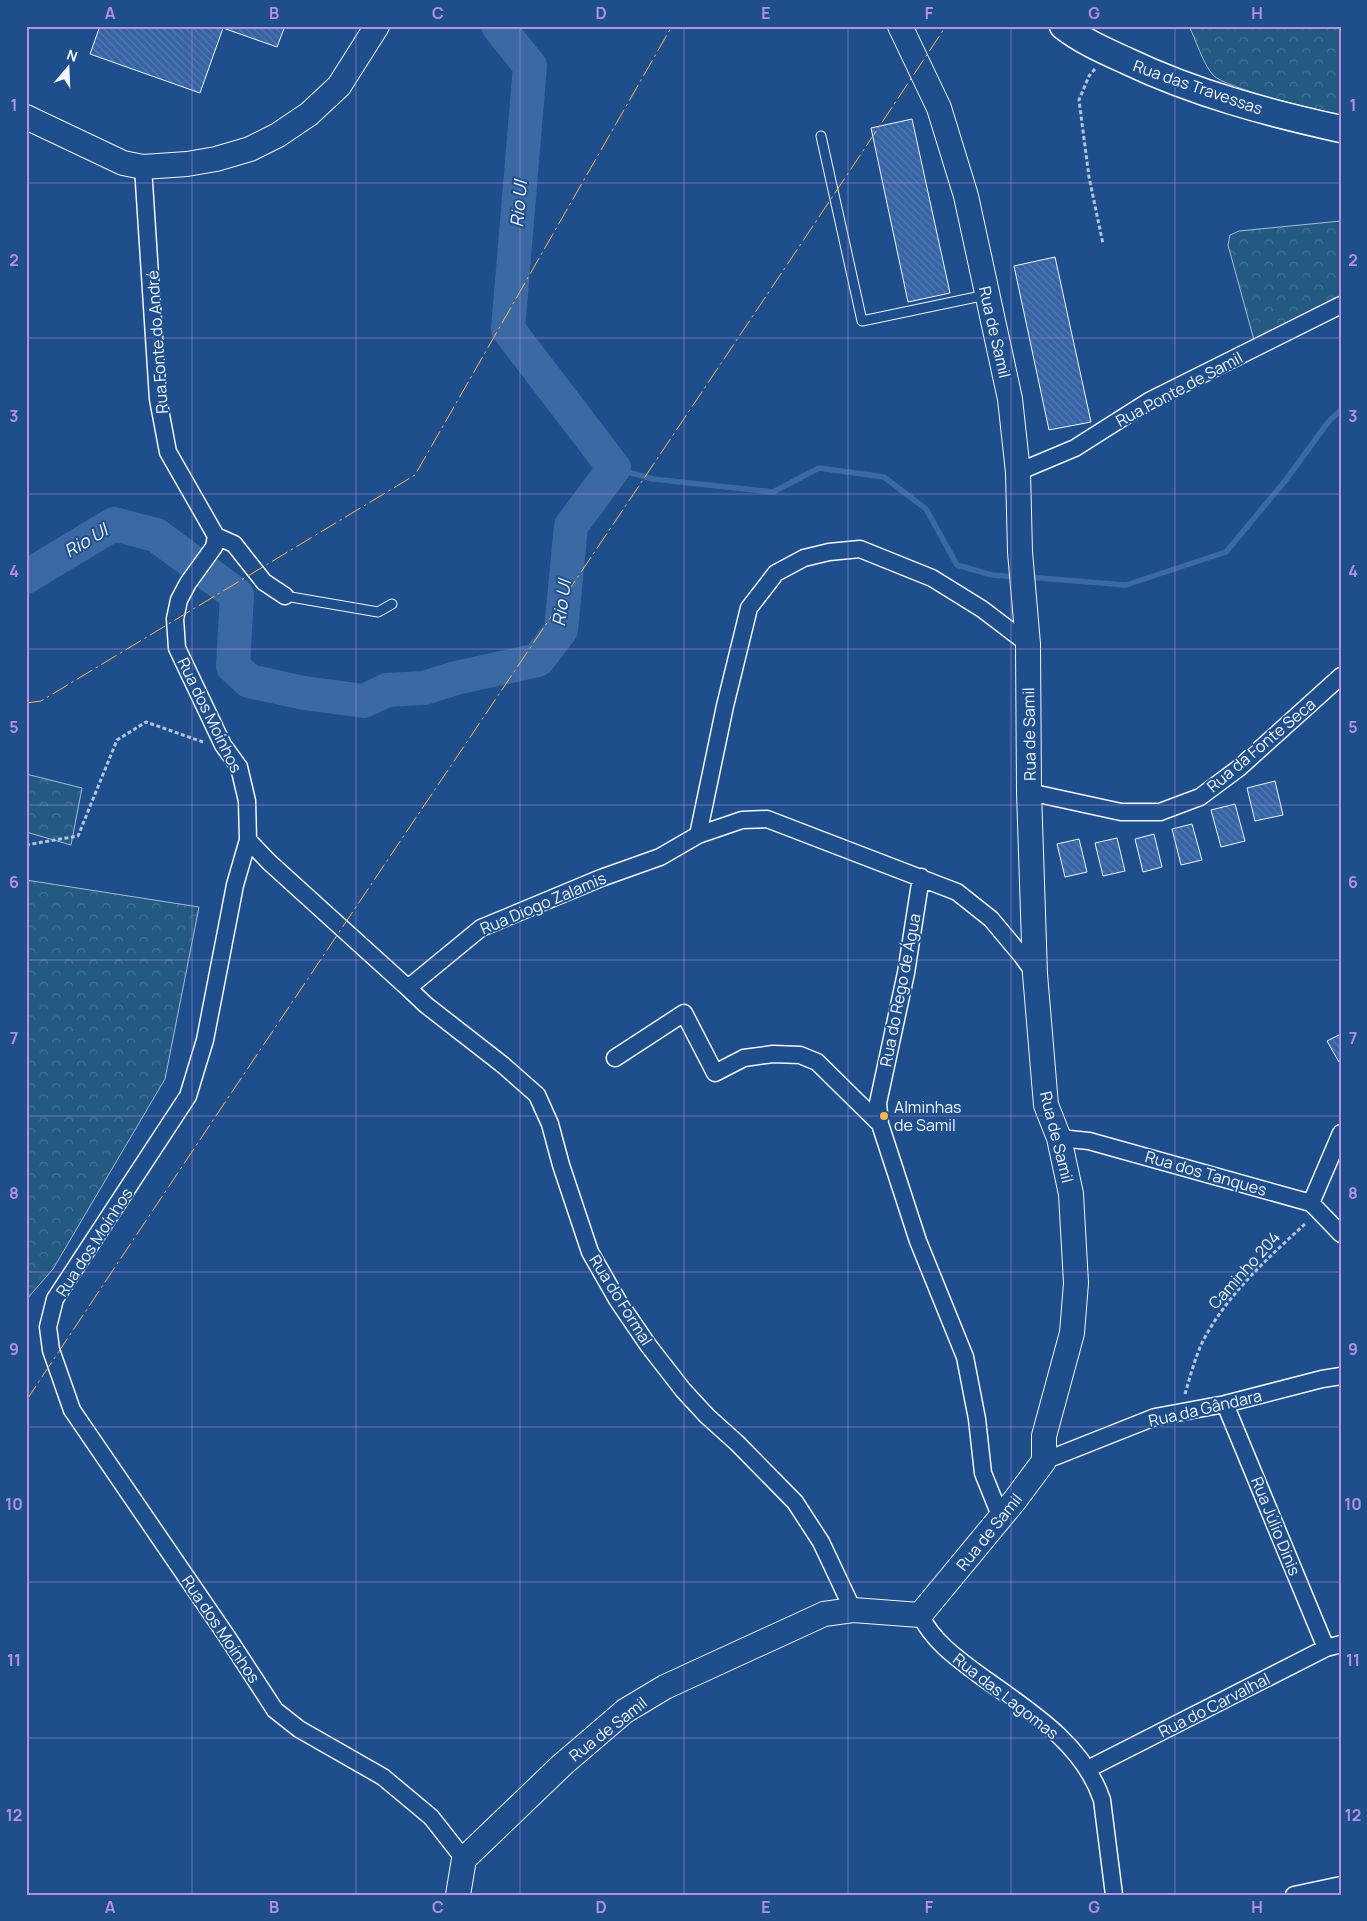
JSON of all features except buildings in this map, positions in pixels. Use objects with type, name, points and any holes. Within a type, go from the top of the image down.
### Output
[{"type":"main road","name":"Rua das Travessas","points":[[1063,26],[1073,34],[1109,53],[1154,74],[1271,112],[1341,129]]},
{"type":"street","points":[[26,117],[123,163],[143,167],[187,164],[216,158],[250,148],[278,135],[309,114],[339,86],[377,26]]},
{"type":"street","name":"Rua de Samil","points":[[464,1859],[562,1765],[625,1711],[665,1687],[824,1614],[852,1610],[920,1615],[1001,1518],[1044,1461],[1044,1436],[1072,1333],[1076,1284],[1071,1194],[1059,1138],[1046,1105],[1035,974],[1029,792],[1028,644],[1020,552],[1018,472],[1010,399],[966,196],[939,108],[900,26]]},
{"type":"street","name":"Rua Fonte do André","points":[[143,167],[158,399],[168,452],[216,536]]},
{"type":"street","name":"Rua Ponte de Samil","points":[[1018,472],[1075,448],[1149,401],[1341,305]]},
{"type":"street","points":[[216,536],[234,544],[264,582],[285,596]]},
{"type":"street","name":"Rua dos Moínhos","points":[[216,536],[214,547],[188,583],[179,600],[175,619],[177,648],[223,745],[239,767],[247,801],[248,840],[235,885],[205,1040],[188,1096],[55,1299],[48,1327],[51,1350],[72,1410],[275,1710],[299,1729],[383,1777],[431,1817],[464,1859]]},
{"type":"street","points":[[698,835],[725,706],[749,608],[776,573],[804,558],[829,552],[860,550],[932,578],[982,609],[1028,644]]},
{"type":"street","name":"Rua da Fonte Seca","points":[[1029,792],[1121,812],[1160,812],[1200,797],[1239,768],[1341,676]]},
{"type":"street","points":[[698,835],[742,820],[768,819],[958,892],[991,919],[1035,974]]},
{"type":"street","name":"Rua Diogo Zalamis","points":[[408,988],[481,928],[601,878],[660,857],[698,835]]},
{"type":"street","points":[[248,840],[276,869],[408,988]]},
{"type":"street","name":"Rua do Rego de Água","points":[[920,877],[906,973],[878,1102],[880,1124],[918,1241],[965,1357],[977,1420],[983,1473],[1001,1518]]},
{"type":"street","name":"Rua do Formal","points":[[408,988],[426,1005],[503,1065],[537,1095],[550,1124],[560,1165],[590,1252],[618,1300],[648,1345],[683,1390],[795,1502],[821,1542],[852,1610]]},
{"type":"street","points":[[615,1058],[684,1013],[715,1073],[744,1058],[773,1054],[800,1055],[817,1062],[880,1124]]},
{"type":"street","points":[[1341,1133],[1315,1207],[1341,1234]]},
{"type":"street","name":"Rua dos Tanques","points":[[1059,1138],[1090,1141],[1315,1207]]},
{"type":"street","name":"Rua da Gândara","points":[[1044,1461],[1155,1417],[1179,1411],[1226,1404],[1322,1379],[1341,1376]]},
{"type":"street","name":"Rua Júlio Dinis","points":[[1226,1404],[1333,1646]]},
{"type":"street","name":"Rua das Lagomas","points":[[920,1615],[927,1630],[951,1654],[1058,1734],[1088,1769],[1097,1785],[1102,1800],[1114,1895]]},
{"type":"street","name":"Rua do Carvalhal","points":[[1088,1769],[1333,1646]]},
{"type":"street","points":[[458,1895],[464,1859]]},
{"type":"street","points":[[1294,1895],[1341,1886]]},
{"type":"lane","points":[[821,136],[862,321],[986,295]]},
{"type":"lane","points":[[285,596],[378,612],[392,604]]},
{"type":"path","points":[[1103,244],[1089,177],[1079,100],[1089,76],[1109,53]]},
{"type":"path","points":[[26,845],[78,836],[117,740],[146,722],[213,746],[223,745]]},
{"type":"path","name":"Caminho 204","points":[[1179,1411],[1202,1343],[1224,1307],[1315,1207]]},
{"type":"green space","points":[[1189,26],[1341,26],[1341,115],[1273,98],[1221,81],[1213,75],[1206,65]]},
{"type":"green space","points":[[1341,221],[1341,300],[1254,340],[1228,245],[1230,235],[1239,231]]},
{"type":"green space","points":[[26,774],[82,788],[71,845],[26,832]]},
{"type":"green space","points":[[26,880],[199,907],[165,1079],[53,1269],[26,1300]]},
{"type":"waterway","name":"Rio Ul","points":[[26,577],[114,524],[156,535],[237,595],[233,666],[249,681],[304,693],[364,701],[387,690],[424,688],[456,678],[538,660],[561,630],[571,526],[614,468],[508,329],[530,66],[498,26]]},
{"type":"waterway","points":[[1027,577],[1126,585],[1226,552],[1285,481],[1329,421],[1341,410]]},
{"type":"waterway","points":[[614,468],[653,479],[773,492],[819,468],[884,477],[926,509],[957,565],[992,575],[1017,577]]},
{"type":"power","points":[[26,703],[41,701],[415,475],[672,26]]},
{"type":"power","points":[[26,1401],[946,26]]},
{"type":"place","name":"Alminhas de Samil","points":[[884,1116]]}]
